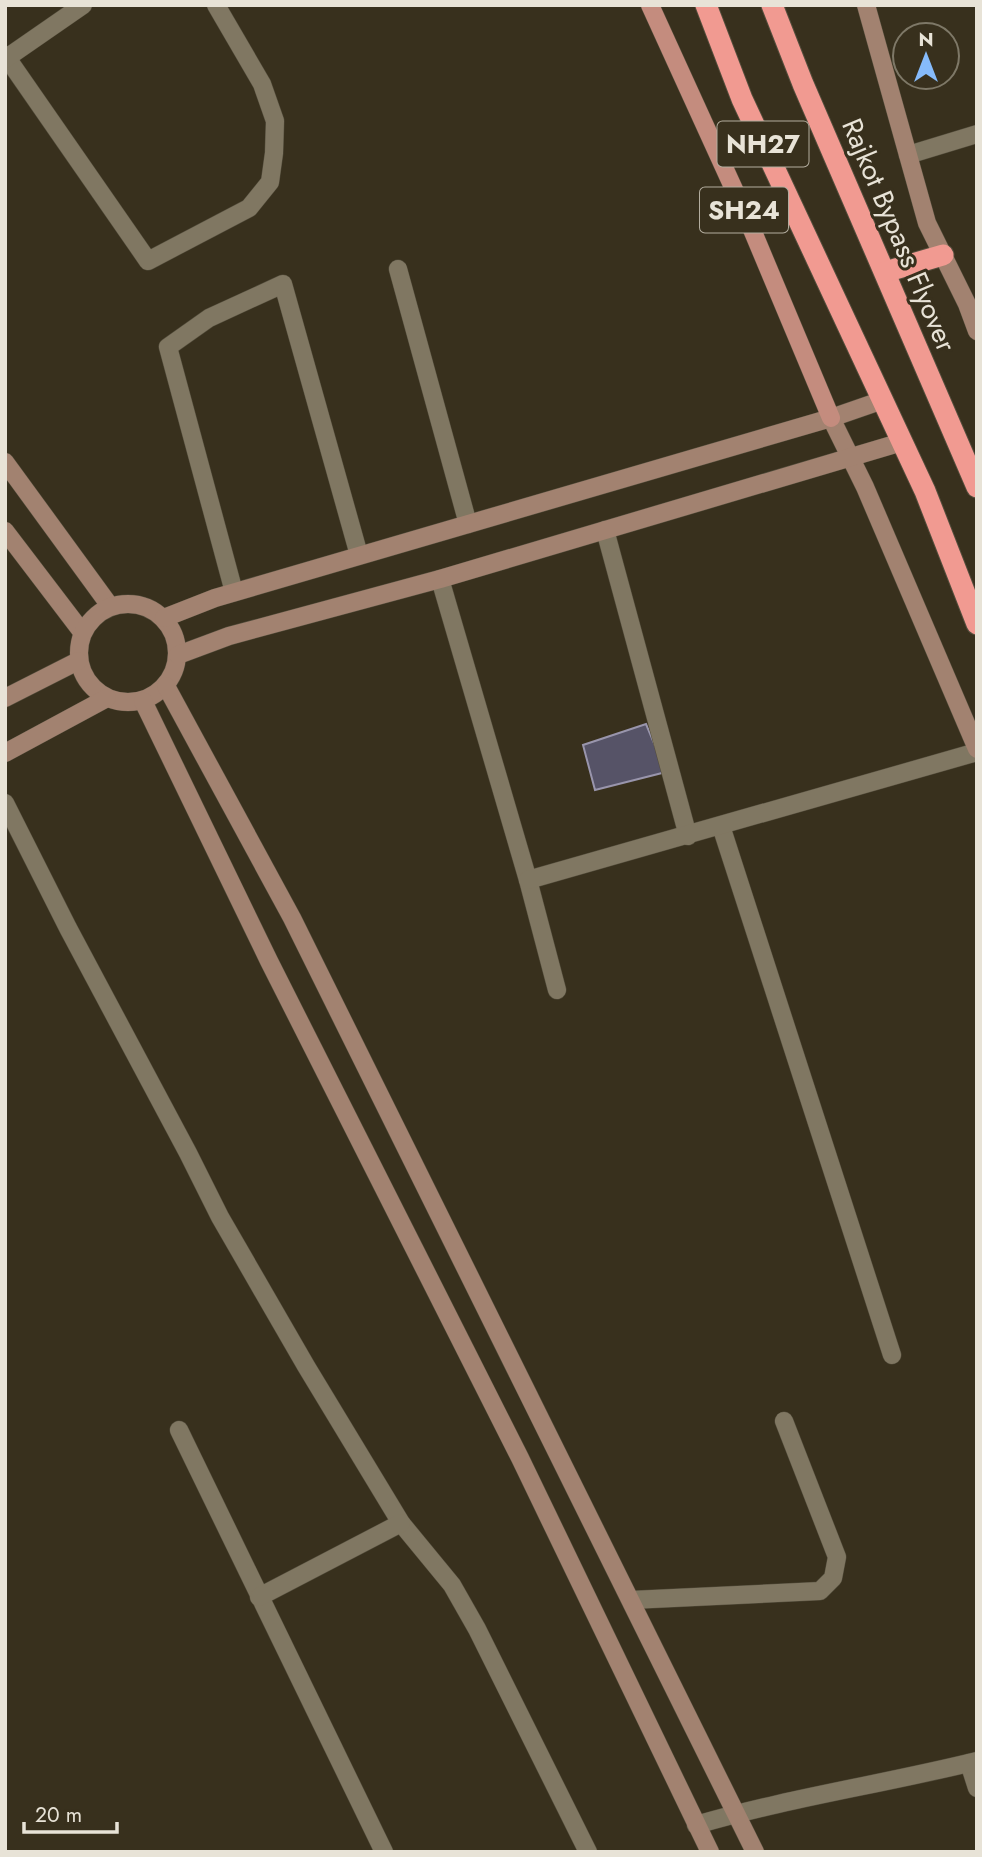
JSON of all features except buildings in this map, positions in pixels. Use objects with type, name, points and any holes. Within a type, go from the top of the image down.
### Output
[{"type":"highway","name":"NH27","points":[[706,5],[742,99],[925,491],[977,624]]},
{"type":"highway","name":"Rajkot Bypass Flyover","points":[[772,5],[977,487]]},
{"type":"highway","points":[[885,272],[943,255]]},
{"type":"main road","name":"SH24","points":[[650,5],[748,220],[831,418]]},
{"type":"street","points":[[83,5],[6,57],[148,261],[249,208],[270,182],[275,121],[262,84],[216,5]]},
{"type":"street","points":[[866,5],[927,223],[967,304],[977,331]]},
{"type":"street","points":[[908,155],[977,134]]},
{"type":"street","points":[[398,269],[468,524]]},
{"type":"street","points":[[234,592],[168,347],[209,318],[283,284],[359,555]]},
{"type":"street","points":[[164,618],[234,592],[831,418],[883,400]]},
{"type":"street","points":[[528,880],[977,751],[871,500],[831,418]]},
{"type":"street","points":[[178,655],[229,636],[440,579],[902,442]]},
{"type":"street","points":[[5,462],[110,606]]},
{"type":"street","points":[[606,530],[688,836]]},
{"type":"street","points":[[5,531],[82,632]]},
{"type":"street","points":[[440,579],[528,880],[557,990]]},
{"type":"street","points":[[130,603],[148,608],[164,618],[174,635],[178,655],[174,671],[166,685],[143,701],[124,703],[107,698],[88,684],[78,661],[82,632],[94,616],[110,606],[130,603]]},
{"type":"street","points":[[5,698],[78,661]]},
{"type":"street","points":[[166,685],[292,918],[755,1852]]},
{"type":"street","points":[[5,753],[107,698]]},
{"type":"street","points":[[143,701],[269,961],[520,1458],[710,1852]]},
{"type":"street","points":[[5,803],[220,1217],[401,1523],[452,1585],[588,1852]]},
{"type":"street","points":[[721,826],[892,1355]]},
{"type":"street","points":[[631,1600],[820,1591],[833,1578],[836,1557],[784,1421]]},
{"type":"street","points":[[179,1430],[384,1852]]},
{"type":"street","points":[[259,1597],[401,1523]]},
{"type":"street","points":[[696,1825],[973,1762],[977,1788]]}]
